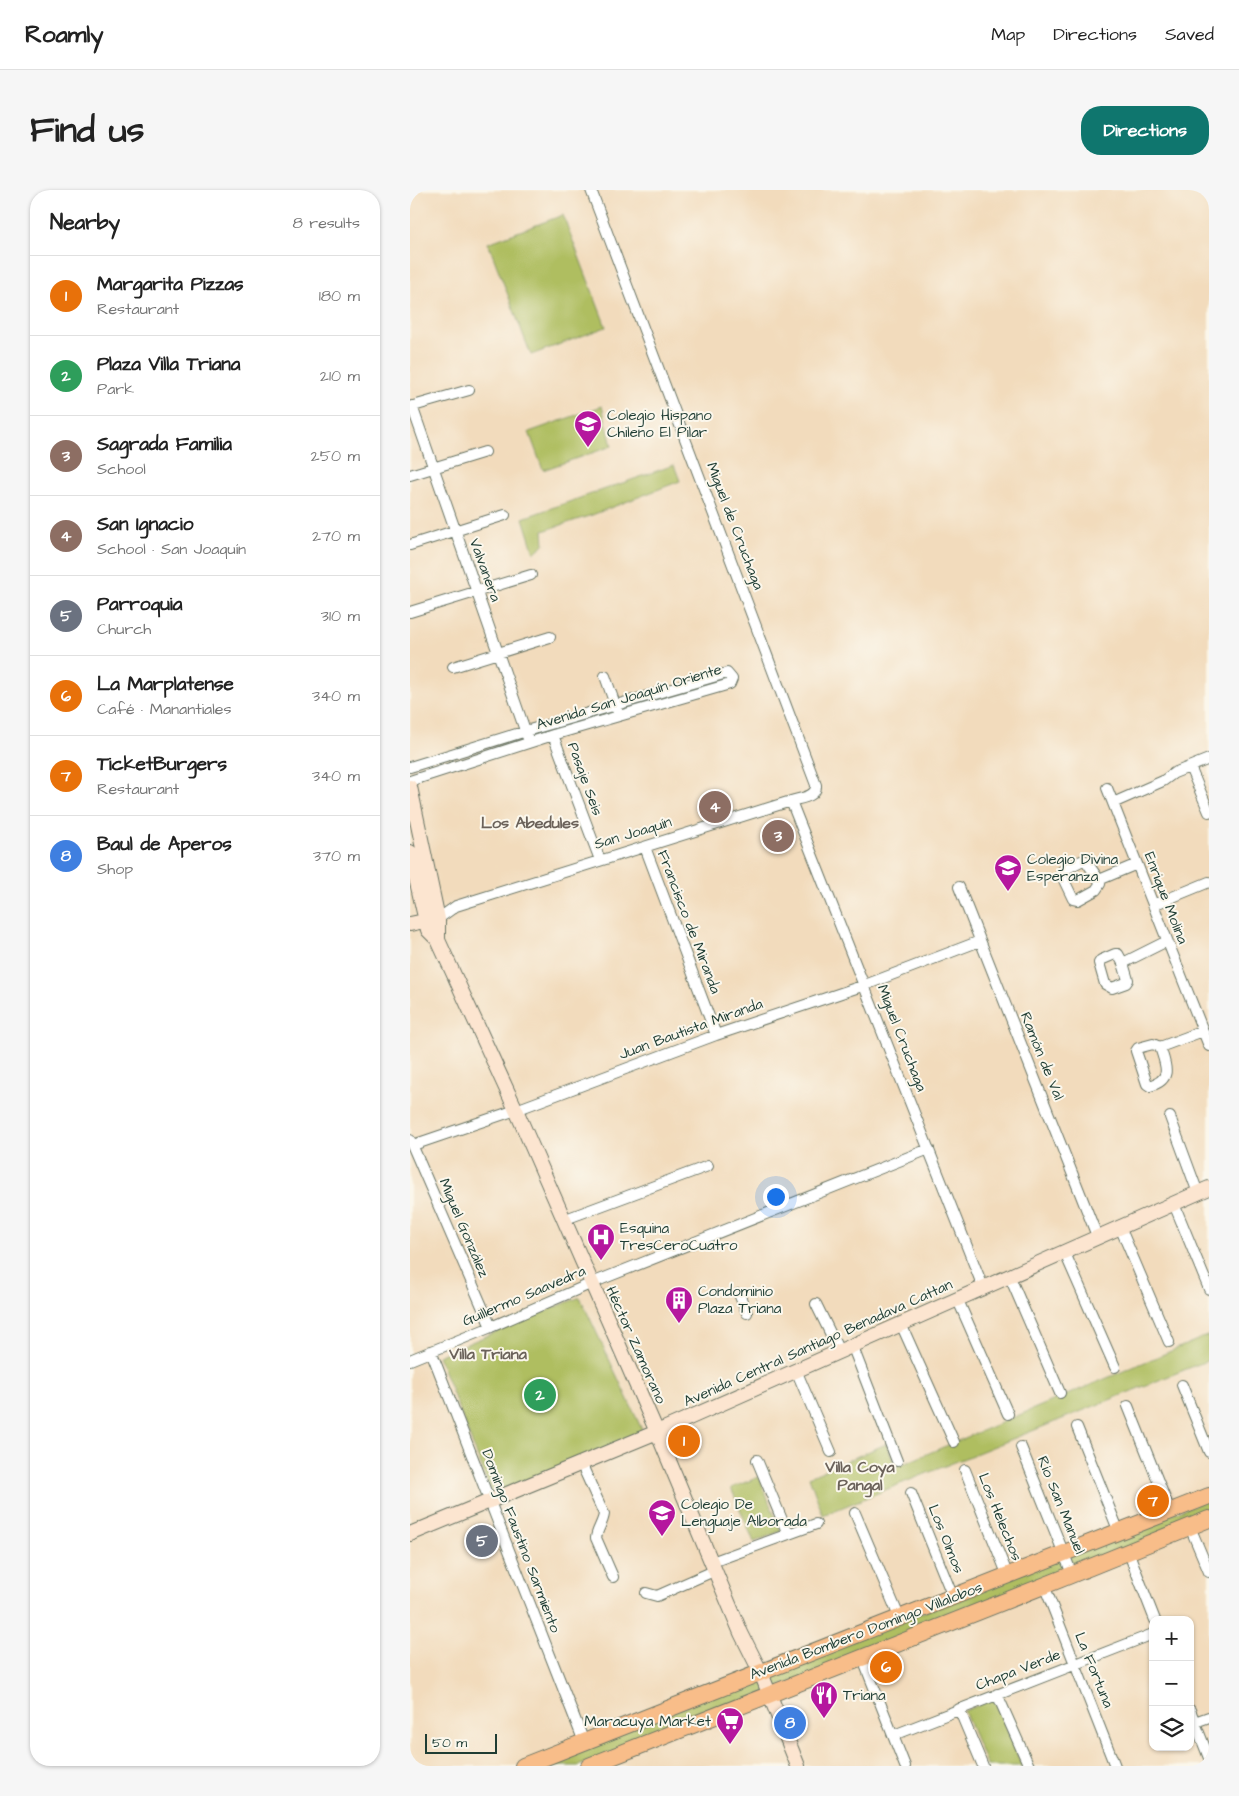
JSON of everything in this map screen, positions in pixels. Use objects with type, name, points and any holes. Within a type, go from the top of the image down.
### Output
[{"type":"main road","name":"Avenida Bombero Domingo Villalobos","points":[[523,1766],[1209,1496]]},
{"type":"main road","name":"Avenida Bombero Domingo Villalobos","points":[[589,1766],[615,1761],[769,1694],[1209,1519]]},
{"type":"street","name":"Miguel de Cruchaga","points":[[591,190],[764,643],[817,789]]},
{"type":"street","points":[[411,406],[469,390]]},
{"type":"street","name":"Valvanera","points":[[411,406],[530,743]]},
{"type":"street","points":[[410,475],[486,452]]},
{"type":"street","points":[[410,545],[505,515]]},
{"type":"street","points":[[410,612],[531,575]]},
{"type":"street","points":[[453,667],[550,637]]},
{"type":"street","name":"Avenida San Joaquín Oriente","points":[[410,767],[526,731],[727,673],[732,679],[730,684],[553,736],[410,781]]},
{"type":"street","points":[[605,676],[619,716]]},
{"type":"street","name":"Pasaje Seis","points":[[553,736],[600,860]]},
{"type":"street","points":[[1114,803],[1163,781],[1174,773],[1209,759]]},
{"type":"street","points":[[1190,767],[1209,812]]},
{"type":"street","name":"Héctor Zamorano","points":[[410,787],[422,906],[432,920],[438,940],[516,1110],[592,1283],[742,1633],[761,1672],[798,1766]]},
{"type":"street","name":"Enrique Molina","points":[[1107,788],[1209,1046]]},
{"type":"street","name":"San Joaquín","points":[[410,924],[432,920],[456,906],[791,801],[814,793],[817,789]]},
{"type":"street","name":"Miguel Cruchaga","points":[[791,801],[983,1287]]},
{"type":"street","name":"Francisco de Miranda","points":[[645,847],[716,1035]]},
{"type":"street","name":"Héctor Zamorano","points":[[410,852],[422,906]]},
{"type":"street","points":[[1099,880],[1137,864]]},
{"type":"street","points":[[1153,905],[1209,882]]},
{"type":"street","name":"Ramón de Val","points":[[959,887],[1097,1236]]},
{"type":"street","name":"San Joaquín","points":[[422,906],[456,906]]},
{"type":"street","name":"Juan Bautista Miranda","points":[[411,1143],[516,1110],[716,1035],[865,985],[980,941]]},
{"type":"street","points":[[1123,963],[1167,941]]},
{"type":"street","points":[[1160,1047],[1203,1031]]},
{"type":"street","points":[[1170,1117],[1204,1191]]},
{"type":"street","name":"Miguel González","points":[[411,1143],[491,1327]]},
{"type":"street","name":"Guillermo Saavedra","points":[[410,1360],[592,1283],[929,1149]]},
{"type":"street","points":[[564,1220],[708,1166]]},
{"type":"street","name":"Avenida Central Santiago Benadava Cattan","points":[[410,1534],[657,1432],[1097,1236],[1204,1191]]},
{"type":"street","points":[[1174,1204],[1209,1289]]},
{"type":"street","points":[[1120,1227],[1169,1342]]},
{"type":"street","points":[[1064,1251],[1115,1367]]},
{"type":"street","points":[[1009,1275],[1060,1393]]},
{"type":"street","points":[[739,1294],[746,1313]]},
{"type":"street","points":[[957,1298],[1008,1414]]},
{"type":"street","points":[[816,1304],[839,1351]]},
{"type":"street","points":[[900,1324],[954,1442]]},
{"type":"street","points":[[852,1345],[897,1461]]},
{"type":"street","name":"Domingo Faustino Sarmiento","points":[[431,1351],[584,1742]]},
{"type":"street","points":[[796,1370],[831,1452]]},
{"type":"street","points":[[1182,1385],[1209,1452]]},
{"type":"street","points":[[1128,1406],[1170,1511]]},
{"type":"street","points":[[1077,1427],[1119,1532]]},
{"type":"street","name":"Río San Manuel","points":[[1021,1447],[1072,1574]]},
{"type":"street","points":[[757,1460],[788,1534]]},
{"type":"street","points":[[581,1463],[604,1514],[603,1522],[596,1538],[613,1577]]},
{"type":"street","name":"Los Helechos","points":[[965,1470],[1008,1576]]},
{"type":"street","name":"Los Olmos","points":[[911,1492],[953,1598]]},
{"type":"street","points":[[855,1513],[900,1619]]},
{"type":"street","points":[[646,1593],[658,1596],[714,1566],[816,1524]]},
{"type":"street","points":[[1190,1527],[1209,1572]]},
{"type":"street","points":[[1128,1551],[1153,1616]]},
{"type":"street","name":"La Fortuna","points":[[1044,1586],[1115,1766]]},
{"type":"street","name":"Chapa Verde","points":[[894,1735],[1149,1636]]},
{"type":"street","points":[[862,1657],[905,1766]]},
{"type":"street","points":[[997,1694],[1029,1766]]},
{"type":"street","points":[[959,1709],[983,1766]]},
{"type":"street","points":[[1209,1717],[1195,1722],[1209,1758]]},
{"type":"green space","points":[[563,215],[606,327],[531,355],[488,243]]},
{"type":"green space","points":[[602,406],[612,446],[543,470],[529,432]]},
{"type":"green space","points":[[674,465],[680,481],[592,515],[543,531],[544,544],[534,553],[523,518]]},
{"type":"green space","points":[[580,1297],[644,1434],[496,1504],[438,1356]]},
{"type":"green space","points":[[1209,1335],[1209,1360],[823,1515],[809,1477],[886,1444],[896,1467]]},
{"type":"green space","points":[[759,1477],[781,1531],[754,1542],[731,1488]]},
{"type":"green space","points":[[1209,1499],[1209,1518],[578,1766],[535,1766]]},
{"type":"green space","points":[[994,1699],[1022,1766],[987,1766],[964,1711]]},
{"type":"place","name":"Colegio Hispano Chileno El Pilar","points":[[588,448]]},
{"type":"place","name":"San Ignacio","points":[[715,807]]},
{"type":"place","name":"Sagrada Familia","points":[[778,836]]},
{"type":"place","name":"Colegio Divina Esperanza","points":[[1008,892]]},
{"type":"place","name":"Esquina TresCeroCuatro","points":[[601,1261]]},
{"type":"place","name":"Condominio Plaza Triana","points":[[679,1324]]},
{"type":"place","name":"Plaza Villa Triana","points":[[540,1395]]},
{"type":"place","name":"Margarita Pizzas","points":[[684,1441]]},
{"type":"place","name":"TicketBurgers","points":[[1153,1501]]},
{"type":"place","name":"Colegio De Lenguaje Alborada","points":[[662,1537]]},
{"type":"place","name":"Parroquia","points":[[482,1541]]},
{"type":"place","name":"La Marplatense","points":[[886,1667]]},
{"type":"place","name":"Triana","points":[[824,1719]]},
{"type":"place","name":"Baul de Aperos","points":[[790,1723]]},
{"type":"place","name":"Maracuya Market","points":[[730,1745]]},
{"type":"district","name":"Los Abedules","points":[[530,823]]},
{"type":"district","name":"Villa Triana","points":[[488,1354]]},
{"type":"district","name":"Villa Coya Pangal","points":[[860,1476]]}]
